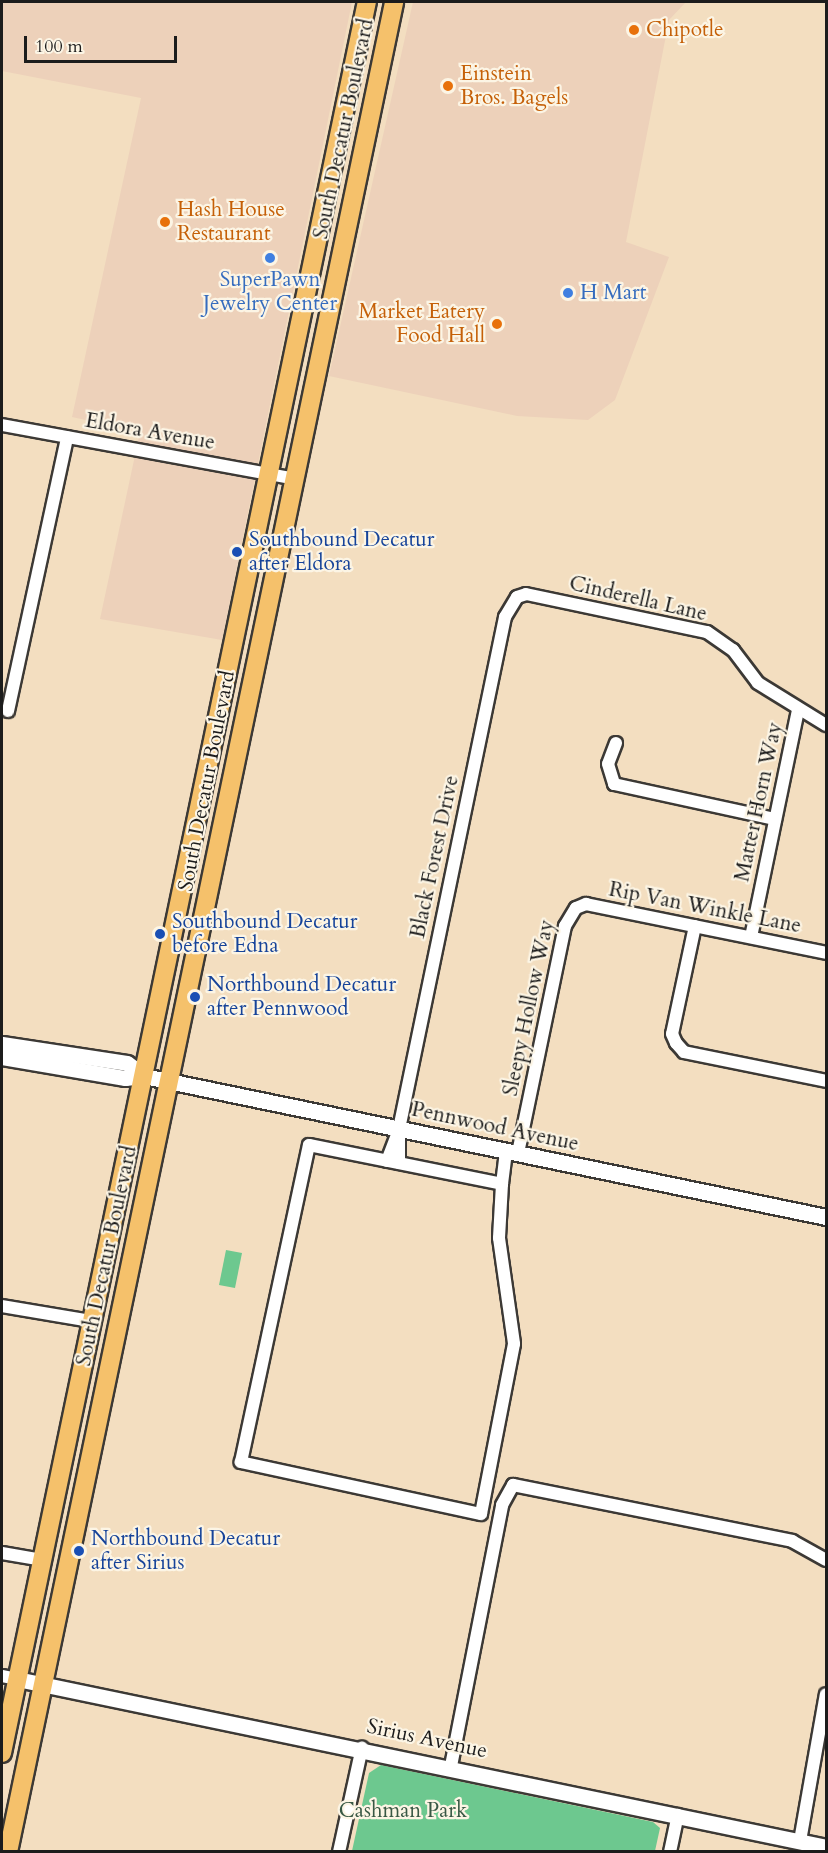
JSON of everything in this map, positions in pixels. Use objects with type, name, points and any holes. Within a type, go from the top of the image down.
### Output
[{"type":"main road","name":"South Decatur Boulevard","points":[[8,1851],[100,1400],[156,1079],[198,809],[367,2]]},
{"type":"main road","name":"South Decatur Boulevard","points":[[2,1753],[9,1678],[43,1560],[91,1321],[207,892],[292,478],[394,2]]},
{"type":"main road","points":[[349,88],[345,168],[357,179]]},
{"type":"main road","points":[[331,177],[340,184],[335,220],[339,262]]},
{"type":"main road","points":[[299,329],[324,332]]},
{"type":"main road","points":[[226,679],[231,707],[218,773],[228,798]]},
{"type":"main road","points":[[198,809],[208,820],[201,872],[207,892]]},
{"type":"main road","points":[[91,1321],[100,1325],[103,1337],[91,1392],[100,1400]]},
{"type":"street","name":"Eldora Avenue","points":[[2,424],[292,478]]},
{"type":"street","points":[[8,711],[67,437]]},
{"type":"street","name":"Cinderella Lane","points":[[517,597],[526,594],[707,632],[733,650],[758,683],[798,710],[826,725]]},
{"type":"street","name":"Black Forest Drive","points":[[393,1162],[506,616],[517,597]]},
{"type":"street","name":"Matter Horn Way","points":[[751,937],[798,710]]},
{"type":"street","points":[[616,743],[608,764],[614,784],[776,819]]},
{"type":"street","name":"Rip Van Winkle Lane","points":[[576,908],[586,904],[826,953]]},
{"type":"street","name":"Sleepy Hollow Way","points":[[393,1162],[309,1145],[242,1462],[481,1514],[514,1344],[499,1238],[502,1184],[512,1152],[565,926],[576,908]]},
{"type":"street","points":[[695,926],[672,1034],[676,1043],[684,1052],[826,1081]]},
{"type":"street","points":[[2,1044],[127,1063],[156,1079]]},
{"type":"street","points":[[2,1057],[125,1078],[156,1079]]},
{"type":"street","name":"Pennwood Avenue","points":[[156,1079],[826,1217]]},
{"type":"street","points":[[393,1162],[502,1184]]},
{"type":"street","points":[[2,1306],[91,1321]]},
{"type":"street","points":[[451,1766],[502,1505],[513,1485],[792,1541],[826,1560]]},
{"type":"street","points":[[2,1553],[43,1560]]},
{"type":"street","name":"Sirius Avenue","points":[[9,1678],[362,1747],[826,1847]]},
{"type":"street","points":[[800,1841],[826,1694]]},
{"type":"street","points":[[339,1851],[362,1747]]},
{"type":"street","points":[[670,1851],[678,1815]]},
{"type":"shaded area","points":[[2,2],[352,2],[222,640],[100,619],[140,432],[72,417],[141,98],[2,71]]},
{"type":"shaded area","points":[[413,2],[686,2],[669,20],[626,242],[669,257],[615,400],[588,420],[517,416],[329,376]]},
{"type":"green space","points":[[226,1250],[242,1253],[235,1288],[219,1285]]},
{"type":"green space","name":"Cashman Park","points":[[381,1765],[653,1822],[660,1828],[655,1851],[352,1851],[369,1773]]},
{"type":"place","name":"Chipotle","points":[[634,30]]},
{"type":"place","name":"Einstein Bros. Bagels","points":[[448,86]]},
{"type":"place","name":"Hash House Restaurant","points":[[165,222]]},
{"type":"place","name":"SuperPawn Jewelry Center","points":[[270,258]]},
{"type":"place","name":"H Mart","points":[[568,293]]},
{"type":"place","name":"Market Eatery Food Hall","points":[[497,324]]},
{"type":"place","name":"Southbound Decatur after Eldora","points":[[237,552]]},
{"type":"place","name":"Southbound Decatur before Edna","points":[[160,934]]},
{"type":"place","name":"Northbound Decatur after Pennwood","points":[[195,997]]},
{"type":"place","name":"Northbound Decatur after Sirius","points":[[79,1551]]}]
